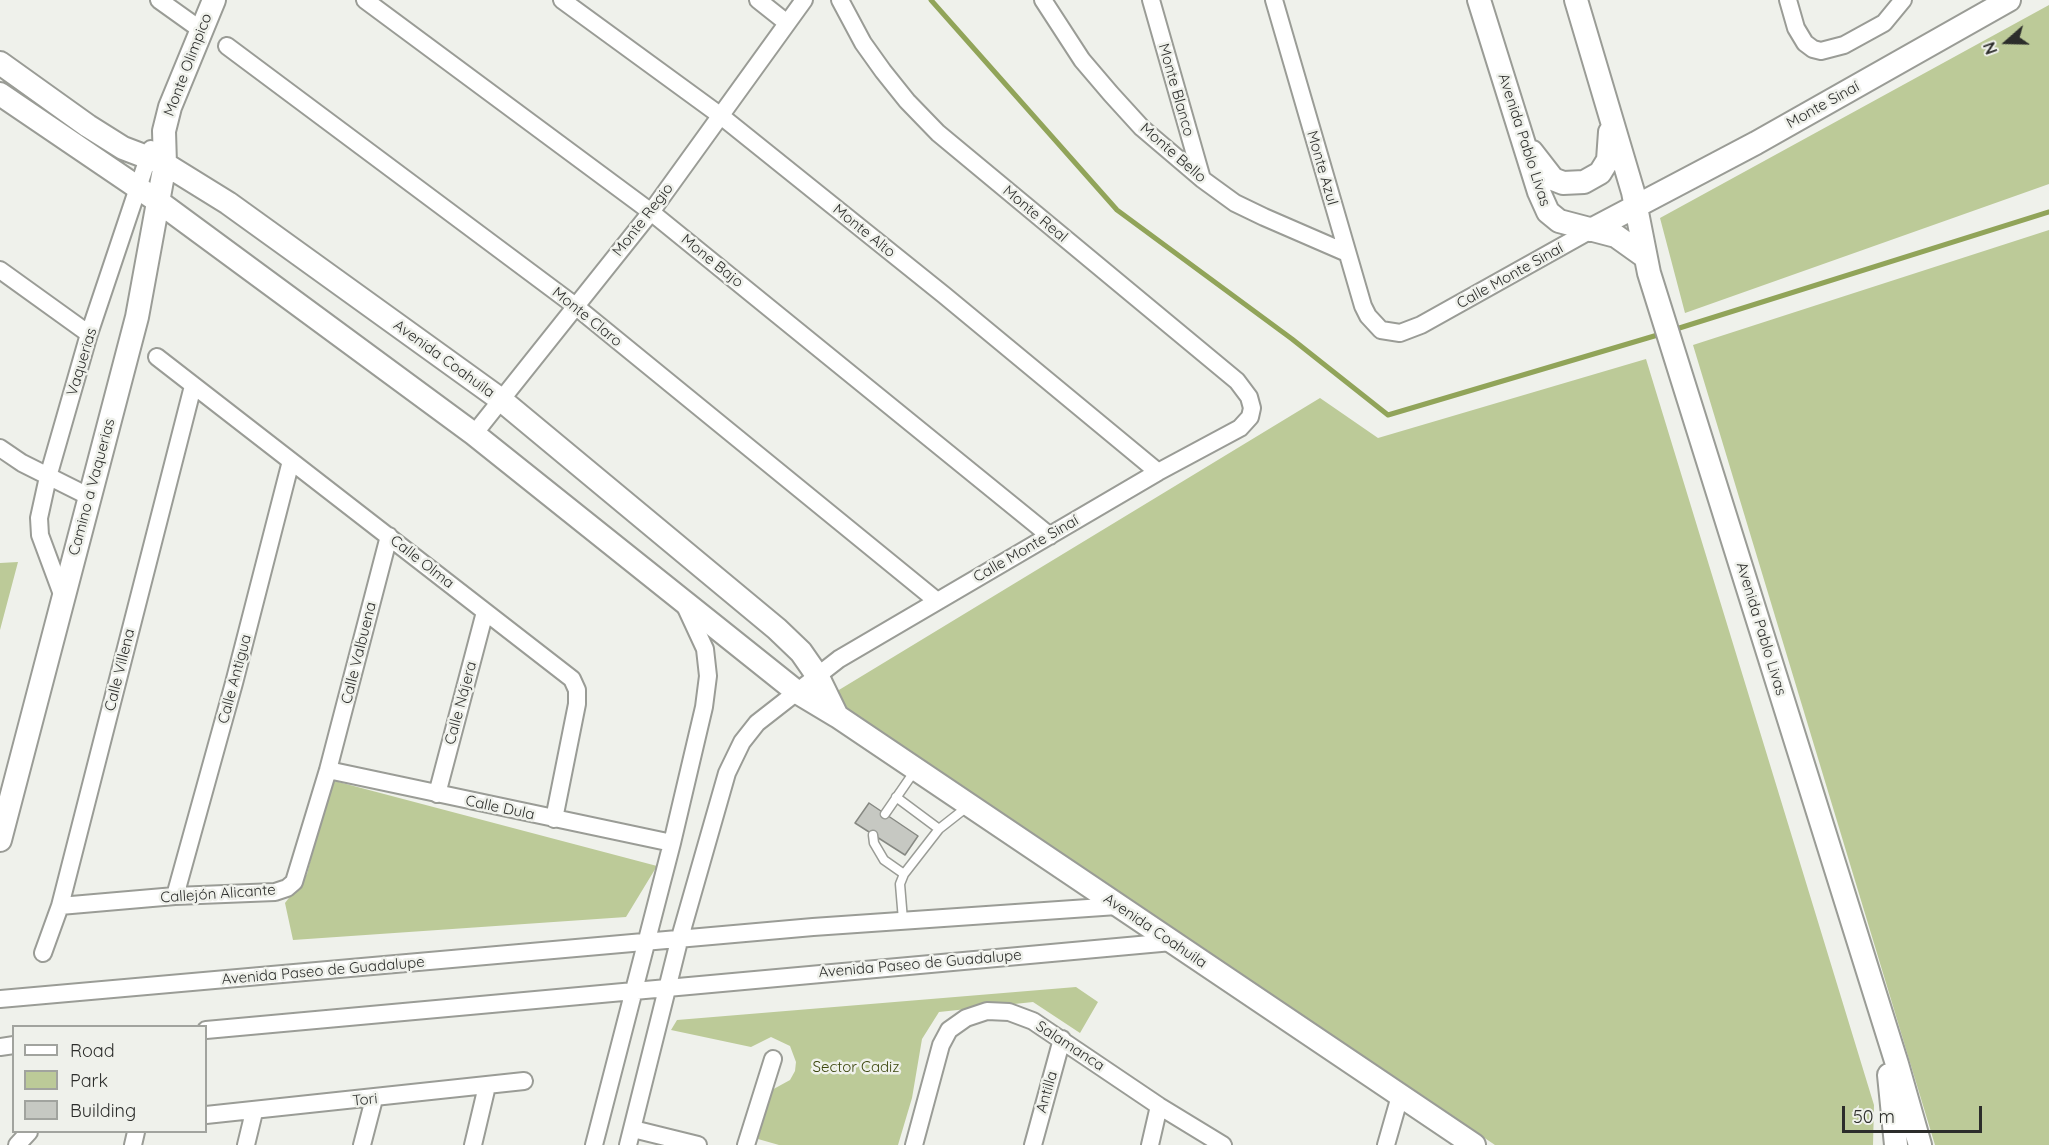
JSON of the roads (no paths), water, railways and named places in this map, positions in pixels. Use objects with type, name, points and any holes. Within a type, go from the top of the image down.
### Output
[{"type":"street","points":[[159,0],[201,30]]},
{"type":"street","name":"Monte Olimpico","points":[[164,131],[170,107],[214,0]]},
{"type":"street","name":"Mone Bajo","points":[[365,0],[651,212],[1050,536]]},
{"type":"street","name":"Monte Alto","points":[[562,0],[721,116],[944,295],[1158,472]]},
{"type":"street","points":[[758,0],[787,23]]},
{"type":"street","name":"Monte Regio","points":[[474,434],[651,212],[804,0]]},
{"type":"street","name":"Monte Real","points":[[840,0],[863,43],[883,71],[907,101],[938,133],[1237,381],[1249,397],[1252,408]]},
{"type":"street","name":"Monte Bello","points":[[1043,0],[1082,60],[1111,94],[1142,128],[1202,179],[1235,203],[1347,253]]},
{"type":"street","name":"Monte Blanco","points":[[1151,0],[1202,179]]},
{"type":"street","name":"Monte Azul","points":[[1274,0],[1363,306],[1368,316],[1381,330]]},
{"type":"street","name":"Avenida Pablo Livas","points":[[1479,0],[1539,192],[1548,212],[1560,221],[1621,238],[1646,265]]},
{"type":"street","name":"Avenida Pablo Livas","points":[[1576,0],[1636,208],[1646,265],[1878,1003],[1920,1145]]},
{"type":"street","points":[[1788,0],[1800,35],[1813,49],[1821,51],[1844,45],[1884,23],[1903,2]]},
{"type":"street","name":"Monte Sinaí","points":[[1636,208],[2009,0]]},
{"type":"street","name":"Monte Claro","points":[[227,46],[574,306],[937,601]]},
{"type":"street","name":"Avenida Coahuila","points":[[0,63],[123,148],[156,160],[228,204],[500,399],[777,629],[801,652],[817,675],[837,716]]},
{"type":"street","name":"Avenida Coahuila","points":[[0,93],[159,202],[474,434],[797,692],[916,768],[1117,906],[1474,1145]]},
{"type":"street","points":[[1522,135],[1537,162],[1553,179],[1563,183],[1584,182],[1600,173],[1608,159],[1610,113]]},
{"type":"street","name":"Camino a Vaquerias","points":[[0,840],[88,496],[137,317],[159,202],[156,160],[164,131]]},
{"type":"street","name":"Vaquerias","points":[[63,597],[40,535],[39,518],[48,477],[89,334],[138,187],[156,160]]},
{"type":"street","name":"Calle Monte Sinaí","points":[[1381,330],[1400,333],[1422,326],[1592,230],[1636,208]]},
{"type":"street","points":[[0,270],[89,334]]},
{"type":"street","name":"Calle Olma","points":[[158,357],[572,679],[577,690],[577,704],[554,819]]},
{"type":"street","name":"Calle Villena","points":[[43,953],[60,906],[193,386]]},
{"type":"street","name":"Calle Monte Sinaí","points":[[797,692],[817,675],[937,601],[1158,472],[1240,428],[1250,417],[1252,408]]},
{"type":"street","points":[[0,447],[48,477],[88,496]]},
{"type":"street","name":"Calle Antigua","points":[[175,896],[234,683],[291,461]]},
{"type":"street","name":"Calle Valbuena","points":[[328,770],[389,536]]},
{"type":"street","points":[[594,1145],[647,944],[704,707],[708,676],[705,649],[681,599]]},
{"type":"street","name":"Calle Nájera","points":[[437,794],[484,612]]},
{"type":"street","points":[[698,1145],[630,1137],[679,941],[727,773],[742,742],[757,723],[797,692]]},
{"type":"street","name":"Callejón Alicante","points":[[60,906],[175,896],[275,892],[287,888],[299,871],[328,770]]},
{"type":"street","name":"Calle Dula","points":[[328,770],[672,843]]},
{"type":"street","name":"Avenida Paseo de Guadalupe","points":[[0,999],[903,920],[1117,906]]},
{"type":"street","name":"Avenida Paseo de Guadalupe","points":[[207,1030],[1172,942]]},
{"type":"street","name":"Avenida Pablo Livas","points":[[1878,1003],[1894,1113],[1896,1145]]},
{"type":"street","name":"Salamanca","points":[[914,1145],[941,1046],[949,1030],[966,1018],[987,1011],[1009,1012],[1033,1021],[1159,1106],[1223,1145]]},
{"type":"street","name":"Antilla","points":[[1033,1145],[1062,1039]]},
{"type":"street","points":[[746,1145],[773,1059]]},
{"type":"street","name":"Tori","points":[[207,1115],[254,1112],[524,1081]]},
{"type":"street","points":[[473,1145],[488,1086]]},
{"type":"street","points":[[1386,1145],[1400,1096]]},
{"type":"street","points":[[362,1145],[374,1099]]},
{"type":"street","points":[[1150,1145],[1159,1106]]},
{"type":"street","points":[[246,1145],[254,1112]]},
{"type":"street","points":[[17,1145],[27,1133]]},
{"type":"lane","points":[[885,814],[916,768]]},
{"type":"lane","points":[[896,797],[939,829]]},
{"type":"lane","points":[[903,920],[900,884],[903,874],[939,829],[970,805]]},
{"type":"lane","points":[[873,835],[873,843],[884,860],[903,874]]},
{"type":"waterway","points":[[931,0],[1117,210],[1292,339],[1388,415],[1661,334]]},
{"type":"waterway","points":[[1673,330],[2049,212]]},
{"type":"park label","name":"Sector Cadiz","points":[[856,1067]]}]
